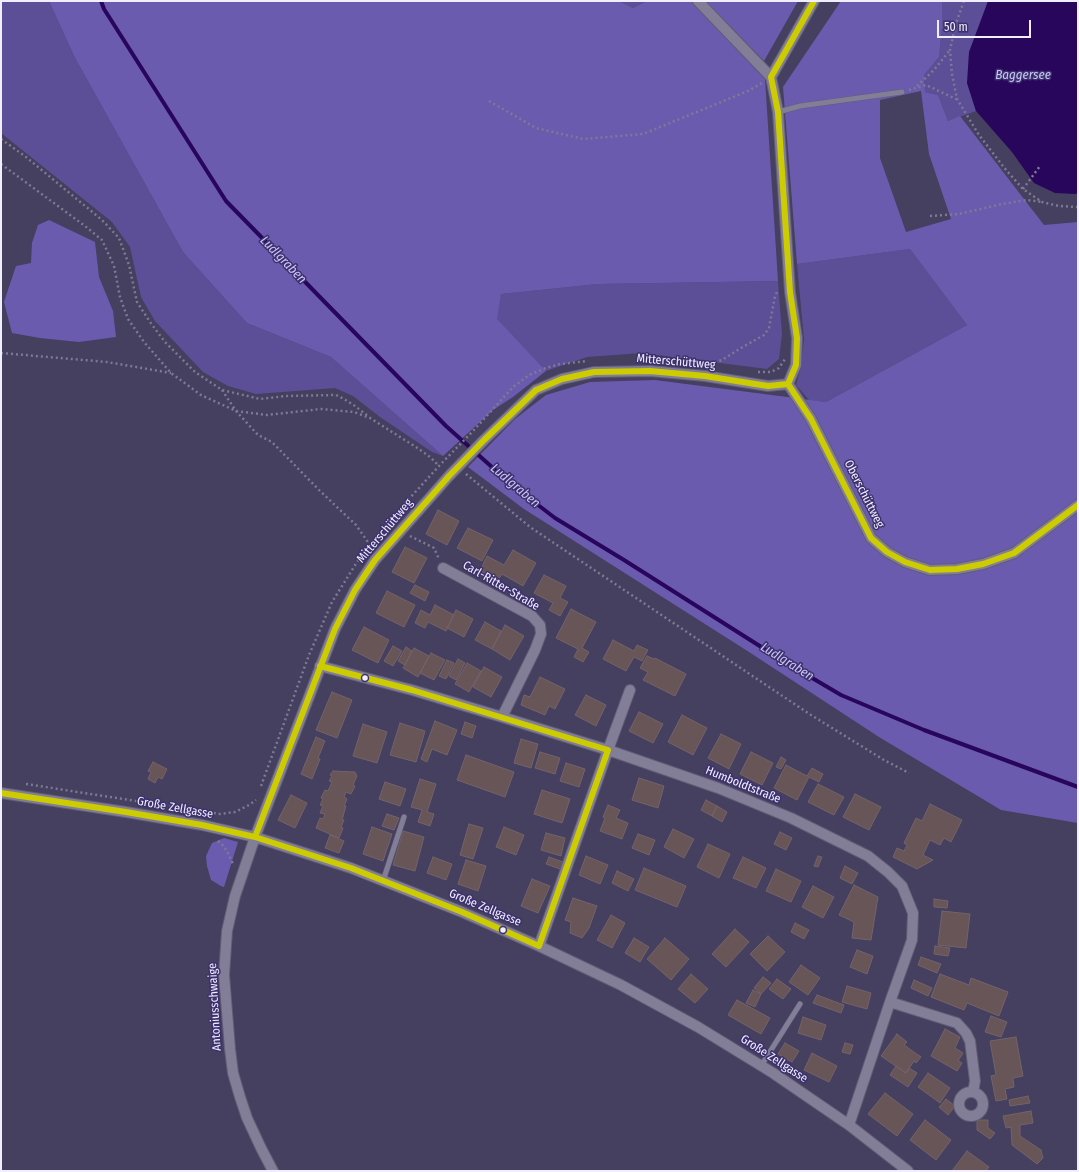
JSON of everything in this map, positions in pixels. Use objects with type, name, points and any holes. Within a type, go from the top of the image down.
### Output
[{"type":"street","points":[[698,1],[771,77],[778,112],[790,292],[798,338],[796,365],[788,384]]},
{"type":"street","points":[[771,77],[814,1]]},
{"type":"street","name":"Mitterschüttweg","points":[[255,837],[335,628],[355,590],[375,560],[449,476],[536,390],[562,379],[594,372],[650,371],[705,376],[768,386],[788,384]]},
{"type":"street","name":"Oberschüttweg","points":[[788,384],[811,419],[871,538],[887,552],[905,562],[930,570],[957,569],[984,564],[1014,553],[1078,505]]},
{"type":"street","name":"Carl-Ritter-Straße","points":[[443,568],[532,616],[540,625],[541,634],[535,650],[502,717]]},
{"type":"street","name":"Humboldtstraße","points":[[320,666],[412,690],[502,717],[608,750],[718,788],[791,818],[868,856],[888,872],[902,886],[913,913],[912,940],[849,1125]]},
{"type":"street","points":[[539,946],[630,690]]},
{"type":"street","name":"Große Zellgasse","points":[[1,793],[126,812],[255,837],[351,868],[462,912],[539,946],[621,985],[698,1027],[761,1066],[849,1125],[908,1171]]},
{"type":"street","name":"Antoniusschwaige","points":[[255,837],[235,896],[227,931],[224,974],[229,1042],[234,1073],[247,1118],[273,1171]]},
{"type":"street","points":[[890,1002],[957,1023],[966,1032],[970,1041],[975,1081],[973,1092]]},
{"type":"lane","points":[[778,112],[800,106],[902,92]]},
{"type":"lane","points":[[383,881],[404,816]]},
{"type":"lane","points":[[761,1066],[800,1004]]},
{"type":"path","points":[[964,1],[956,23],[950,50],[952,74],[957,99],[979,135],[1006,170],[1023,189],[1042,202]]},
{"type":"path","points":[[916,87],[934,70],[950,50]]},
{"type":"path","points":[[489,101],[536,128],[583,139],[643,134],[748,90],[771,77]]},
{"type":"path","points":[[902,92],[926,85],[957,99]]},
{"type":"path","points":[[1,139],[26,157],[102,220],[119,238],[129,265],[137,302],[165,342],[195,372],[222,390],[260,399],[286,396],[336,395],[344,398],[370,418],[430,457],[449,476]]},
{"type":"path","points":[[1,164],[102,240],[114,266],[120,297],[128,319],[144,342],[171,373],[201,395],[236,411],[267,414],[321,409],[343,410],[354,412],[370,418]]},
{"type":"path","points":[[1023,189],[1040,166]]},
{"type":"path","points":[[930,216],[959,214],[1027,200],[1059,206],[1078,207]]},
{"type":"path","points":[[710,366],[702,365],[722,360],[764,335],[769,328],[775,296],[779,289]]},
{"type":"path","points":[[758,372],[771,372],[779,368],[785,359],[787,352]]},
{"type":"path","points":[[1,353],[108,362],[171,373]]},
{"type":"path","points":[[451,454],[513,387],[529,375],[560,364],[590,360]]},
{"type":"path","points":[[222,390],[236,411],[258,434],[272,442],[356,525],[370,545]]},
{"type":"path","points":[[459,466],[530,527],[811,715],[884,760],[909,773]]},
{"type":"path","points":[[400,532],[434,548],[443,568]]},
{"type":"path","points":[[21,784],[220,814],[235,812],[256,800]]},
{"type":"shaded area","points":[[1,1],[49,1],[74,56],[183,252],[247,323],[331,357],[443,456],[432,452],[380,417],[353,396],[335,388],[256,394],[228,386],[203,372],[155,321],[141,297],[130,247],[112,222],[1,133]]},
{"type":"shaded area","points":[[49,1],[619,1],[633,8],[647,1],[692,1],[765,79],[778,281],[598,284],[501,294],[497,319],[546,371],[513,397],[493,410],[443,456],[331,357],[247,323],[183,252],[74,56]]},
{"type":"shaded area","points":[[619,1],[647,1],[633,8]]},
{"type":"shaded area","points":[[705,1],[798,1],[764,61]]},
{"type":"shaded area","points":[[841,1],[942,1],[942,27],[939,57],[924,75],[925,92],[938,95],[948,121],[960,116],[1044,225],[1078,222],[1078,823],[1001,810],[879,737],[749,652],[524,509],[468,467],[515,419],[546,395],[590,382],[655,380],[826,402],[967,325],[910,249],[797,264],[783,87]],"holes":[[[921,91],[929,154],[951,219],[906,232],[880,158],[880,100]]]},
{"type":"shaded area","points":[[942,1],[988,1],[967,83],[976,111],[948,121],[938,95],[925,92],[924,75],[939,57],[942,27]]},
{"type":"shaded area","points":[[49,220],[95,242],[99,277],[113,311],[116,337],[79,342],[40,338],[12,333],[4,302],[16,266],[31,263],[32,243],[38,225]]},
{"type":"shaded area","points":[[910,249],[967,325],[826,402],[809,400],[796,385],[801,367],[804,339],[797,264]]},
{"type":"shaded area","points":[[778,281],[782,334],[779,359],[767,369],[642,353],[587,357],[546,371],[496,319],[501,294],[598,284]]},
{"type":"shaded area","points":[[224,838],[238,842],[224,887],[211,880],[206,856],[212,843]]},
{"type":"water","name":"Baggersee","points":[[988,1],[1078,1],[1078,193],[1055,193],[1034,183],[1012,152],[976,111],[967,83],[969,52]]},
{"type":"building","points":[[438,510],[459,521],[447,545],[426,534]]},
{"type":"building","points":[[468,528],[493,540],[482,561],[457,548]]},
{"type":"building","points":[[405,547],[427,558],[414,583],[392,572]]},
{"type":"building","points":[[513,550],[536,563],[523,586],[502,574],[498,580],[480,571],[487,556],[504,565]]},
{"type":"building","points":[[544,575],[566,586],[560,598],[568,602],[560,616],[549,610],[553,603],[534,593]]},
{"type":"building","points":[[415,585],[429,592],[425,601],[410,593]]},
{"type":"building","points":[[387,591],[415,605],[404,627],[376,613]]},
{"type":"building","points":[[435,605],[454,615],[446,631],[428,622],[425,628],[415,623],[421,610],[430,615]]},
{"type":"building","points":[[571,609],[596,622],[582,648],[589,652],[583,662],[574,657],[578,649],[556,638]]},
{"type":"building","points":[[456,610],[473,619],[464,637],[447,628]]},
{"type":"building","points":[[485,622],[501,631],[492,649],[475,640]]},
{"type":"building","points":[[505,625],[524,636],[510,660],[492,649]]},
{"type":"building","points":[[364,627],[389,640],[378,663],[352,650]]},
{"type":"building","points":[[613,640],[634,651],[637,645],[648,650],[642,661],[634,657],[626,671],[603,659]]},
{"type":"building","points":[[393,646],[402,651],[393,666],[384,661]]},
{"type":"building","points":[[406,647],[412,651],[405,665],[398,661]]},
{"type":"building","points":[[414,648],[429,656],[418,677],[403,668]]},
{"type":"building","points":[[431,653],[445,660],[434,680],[420,673]]},
{"type":"building","points":[[647,656],[654,659],[655,658],[686,674],[675,696],[643,680],[648,672],[640,668]]},
{"type":"building","points":[[458,659],[465,663],[456,680],[449,676]]},
{"type":"building","points":[[447,660],[454,663],[446,679],[439,676]]},
{"type":"building","points":[[467,663],[481,671],[469,692],[455,684]]},
{"type":"building","points":[[484,667],[502,677],[491,697],[473,687]]},
{"type":"building","points":[[540,677],[565,689],[555,709],[549,706],[545,715],[521,705],[524,695],[530,697]]},
{"type":"building","points":[[332,692],[352,700],[337,738],[316,730]]},
{"type":"building","points":[[586,695],[606,705],[596,726],[575,715]]},
{"type":"building","points":[[639,712],[663,724],[653,743],[629,731]]},
{"type":"building","points":[[682,715],[707,728],[693,755],[668,742]]},
{"type":"building","points":[[435,721],[457,730],[447,755],[432,749],[427,762],[421,759]]},
{"type":"building","points":[[465,722],[476,726],[472,738],[461,734]]},
{"type":"building","points":[[400,723],[425,731],[416,762],[390,755]]},
{"type":"building","points":[[363,724],[387,732],[377,763],[353,756]]},
{"type":"building","points":[[721,734],[741,744],[729,769],[708,758]]},
{"type":"building","points":[[316,737],[325,741],[312,779],[301,774]]},
{"type":"building","points":[[521,739],[538,744],[531,768],[514,763]]},
{"type":"building","points":[[540,752],[560,758],[555,774],[535,768]]},
{"type":"building","points":[[751,752],[773,763],[762,785],[740,774]]},
{"type":"building","points":[[466,755],[514,772],[505,797],[457,780]]},
{"type":"building","points":[[781,757],[786,760],[781,769],[776,767]]},
{"type":"building","points":[[153,762],[167,769],[162,779],[158,777],[155,783],[148,779],[151,772],[148,771]]},
{"type":"building","points":[[566,763],[585,769],[579,787],[560,781]]},
{"type":"building","points":[[786,765],[807,776],[812,768],[823,774],[819,782],[809,777],[797,800],[774,788]]},
{"type":"building","points":[[333,771],[355,772],[357,776],[353,785],[355,786],[351,794],[346,792],[344,797],[347,799],[344,806],[346,806],[342,820],[344,820],[341,827],[343,828],[339,838],[316,828],[320,818],[323,819],[325,814],[320,813],[323,806],[320,805],[323,799],[321,798],[325,790],[328,791],[332,782],[329,781],[332,776],[330,775]]},
{"type":"building","points":[[639,778],[664,786],[658,808],[632,800]]},
{"type":"building","points":[[420,779],[436,784],[427,812],[434,814],[430,826],[418,822],[422,810],[411,807]]},
{"type":"building","points":[[385,782],[406,789],[400,806],[379,799]]},
{"type":"building","points":[[818,784],[844,797],[834,815],[808,802]]},
{"type":"building","points":[[542,790],[570,799],[562,823],[534,814]]},
{"type":"building","points":[[855,794],[881,807],[869,830],[843,817]]},
{"type":"building","points":[[291,795],[307,803],[295,828],[278,820]]},
{"type":"building","points":[[706,800],[717,806],[712,816],[701,810]]},
{"type":"building","points":[[930,804],[962,820],[951,842],[944,838],[940,845],[930,840],[923,855],[933,860],[917,869],[893,857],[897,848],[904,851],[907,845],[904,843],[916,818],[922,821]]},
{"type":"building","points":[[608,805],[620,810],[616,818],[628,823],[622,839],[600,831],[605,818],[603,817]]},
{"type":"building","points":[[717,806],[727,812],[722,822],[712,816]]},
{"type":"building","points":[[387,814],[399,818],[394,830],[382,826]]},
{"type":"building","points":[[469,824],[483,828],[473,859],[460,855]]},
{"type":"building","points":[[372,827],[392,834],[383,861],[363,854]]},
{"type":"building","points":[[504,827],[524,835],[516,855],[496,847]]},
{"type":"building","points":[[673,829],[694,839],[684,858],[664,847]]},
{"type":"building","points":[[403,831],[424,837],[415,871],[393,865]]},
{"type":"building","points":[[780,832],[792,838],[786,850],[774,844]]},
{"type":"building","points":[[546,833],[565,838],[561,856],[541,850]]},
{"type":"building","points":[[638,834],[655,840],[649,855],[632,848]]},
{"type":"building","points":[[330,835],[344,841],[339,853],[325,848]]},
{"type":"building","points":[[708,844],[730,854],[719,878],[697,867]]},
{"type":"building","points":[[586,856],[608,865],[600,884],[579,875]]},
{"type":"building","points":[[818,856],[822,857],[818,867],[814,866]]},
{"type":"building","points":[[433,857],[452,864],[446,880],[427,873]]},
{"type":"building","points":[[549,857],[563,862],[560,869],[546,864]]},
{"type":"building","points":[[743,857],[766,868],[756,888],[733,878]]},
{"type":"building","points":[[466,860],[486,866],[478,891],[458,884]]},
{"type":"building","points":[[845,866],[858,873],[852,884],[840,878]]},
{"type":"building","points":[[644,868],[686,886],[677,907],[635,890]]},
{"type":"building","points":[[776,869],[801,881],[791,902],[766,891]]},
{"type":"building","points":[[617,871],[634,879],[628,891],[612,883]]},
{"type":"building","points":[[532,879],[550,886],[538,913],[521,906]]},
{"type":"building","points":[[854,885],[878,897],[871,940],[852,938],[854,922],[839,915]]},
{"type":"building","points":[[813,886],[834,897],[823,918],[802,907]]},
{"type":"building","points":[[573,898],[597,906],[589,928],[582,938],[570,933],[571,922],[565,920]]},
{"type":"building","points":[[934,899],[948,901],[947,908],[934,907]]},
{"type":"building","points":[[942,911],[970,914],[966,948],[938,945]]},
{"type":"building","points":[[611,915],[625,923],[612,948],[597,940]]},
{"type":"building","points":[[795,923],[809,930],[804,939],[791,932]]},
{"type":"building","points":[[735,929],[749,942],[726,967],[712,954]]},
{"type":"building","points":[[768,936],[785,952],[767,971],[750,954]]},
{"type":"building","points":[[634,938],[649,947],[640,962],[625,953]]},
{"type":"building","points":[[665,938],[689,959],[671,980],[647,959]]},
{"type":"building","points":[[935,946],[950,948],[948,956],[934,954]]},
{"type":"building","points":[[857,950],[873,956],[867,974],[850,967]]},
{"type":"building","points":[[921,957],[941,964],[937,973],[918,965]]},
{"type":"building","points":[[801,965],[820,978],[808,995],[789,982]]},
{"type":"building","points":[[691,974],[708,989],[695,1003],[678,989]]},
{"type":"building","points":[[940,974],[969,985],[971,978],[1008,992],[999,1016],[967,1003],[964,1010],[931,997]]},
{"type":"building","points":[[763,977],[771,983],[761,994],[754,988]]},
{"type":"building","points":[[777,979],[791,989],[783,999],[769,989]]},
{"type":"building","points":[[914,980],[932,988],[928,996],[911,988]]},
{"type":"building","points":[[847,986],[871,993],[867,1009],[842,1002]]},
{"type":"building","points":[[753,990],[761,994],[755,1007],[746,1003]]},
{"type":"building","points":[[817,995],[844,1005],[841,1013],[813,1003]]},
{"type":"building","points":[[737,1000],[770,1018],[761,1034],[728,1015]]},
{"type":"building","points":[[991,1016],[1007,1022],[1001,1037],[985,1032]]},
{"type":"building","points":[[803,1017],[826,1025],[821,1040],[798,1033]]},
{"type":"building","points":[[945,1029],[960,1037],[955,1048],[963,1053],[958,1061],[962,1063],[957,1071],[931,1056]]},
{"type":"building","points":[[897,1034],[907,1042],[904,1045],[921,1057],[916,1063],[914,1061],[906,1073],[881,1056]]},
{"type":"building","points":[[1016,1037],[1023,1076],[1013,1078],[1014,1087],[1005,1089],[1007,1099],[996,1101],[991,1076],[996,1075],[990,1041]]},
{"type":"building","points":[[785,1043],[799,1051],[792,1062],[778,1054]]},
{"type":"building","points":[[845,1043],[853,1045],[850,1054],[842,1052]]},
{"type":"building","points":[[812,1053],[837,1066],[829,1082],[804,1070]]},
{"type":"building","points":[[896,1066],[906,1073],[909,1068],[917,1073],[908,1087],[890,1075]]},
{"type":"building","points":[[928,1073],[950,1088],[940,1103],[918,1087]]},
{"type":"building","points":[[885,1093],[913,1114],[897,1136],[868,1114]]},
{"type":"building","points":[[1028,1096],[1030,1103],[1010,1106],[1009,1100]]},
{"type":"building","points":[[946,1099],[955,1106],[948,1115],[939,1107]]},
{"type":"building","points":[[1031,1111],[1033,1123],[1020,1125],[1020,1136],[1041,1150],[1043,1158],[1037,1164],[1012,1145],[1011,1127],[1006,1128],[1003,1116]]},
{"type":"building","points":[[925,1120],[951,1140],[936,1160],[910,1140]]},
{"type":"building","points":[[977,1120],[988,1120],[988,1128],[995,1133],[990,1139],[977,1130]]},
{"type":"building","points":[[967,1151],[989,1167],[986,1171],[952,1171]]},
{"type":"waterway","name":"Ludlgraben","points":[[101,1],[104,9],[226,201],[446,426],[512,485],[555,518],[785,662],[841,695],[924,730],[1078,787]]},
{"type":"transit line","points":[[788,384],[796,365],[797,338],[790,292],[778,112],[771,77],[814,1]]},
{"type":"transit line","points":[[255,837],[335,629],[355,590],[375,560],[449,476],[536,390],[562,379],[594,372],[650,371],[705,376],[768,386],[788,384]]},
{"type":"transit line","points":[[788,384],[811,419],[871,538],[887,552],[905,562],[930,570],[957,569],[983,564],[1014,553],[1078,505]]},
{"type":"transit line","points":[[1,793],[202,825],[255,837],[351,868],[462,912],[539,946],[608,750],[412,690],[320,666]]}]
